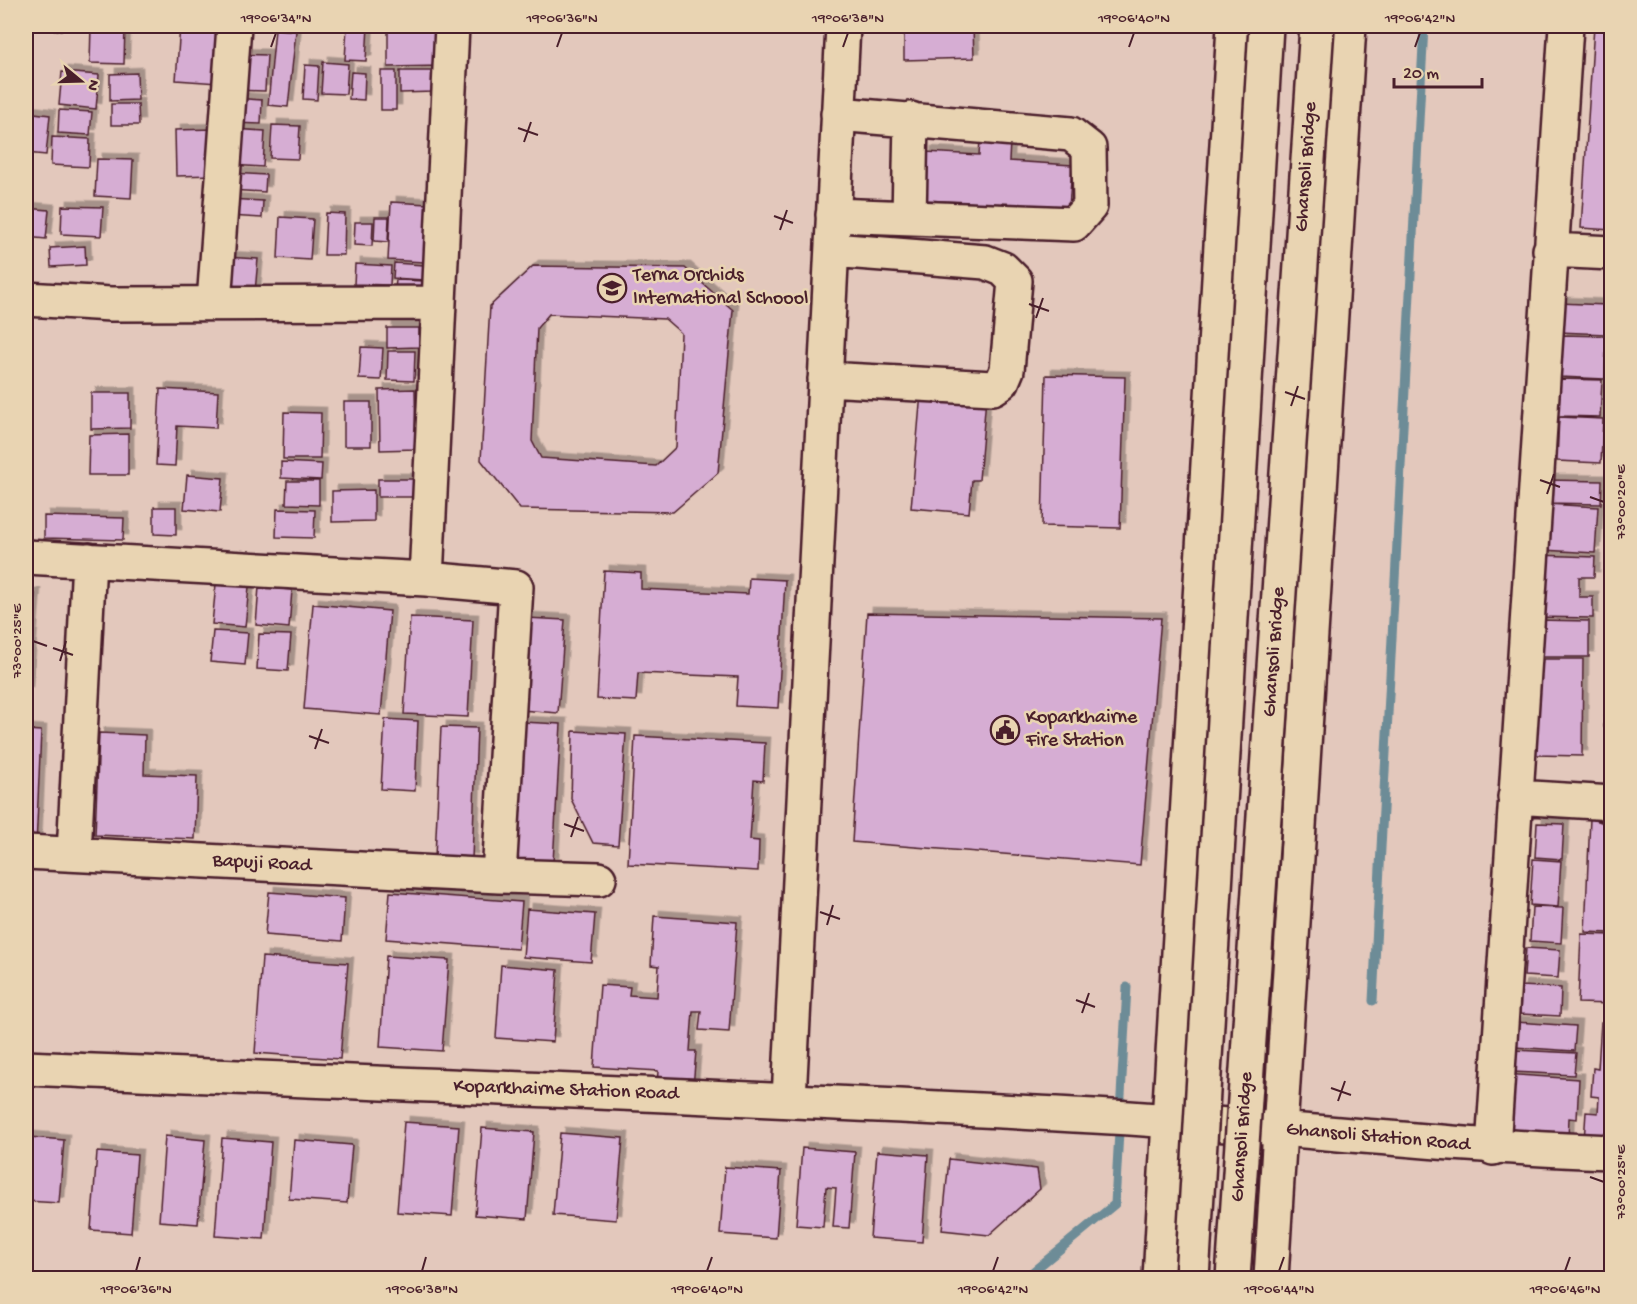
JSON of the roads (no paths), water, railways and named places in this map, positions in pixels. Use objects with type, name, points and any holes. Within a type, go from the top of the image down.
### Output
[{"type":"street","points":[[214,303],[234,26]]},
{"type":"street","points":[[426,579],[452,26]]},
{"type":"street","points":[[789,1099],[843,26]]},
{"type":"street","points":[[1160,1278],[1157,1120],[1234,26]]},
{"type":"street","points":[[1192,1278],[1266,26]]},
{"type":"street","name":"Ghansoli Bridge","points":[[1233,1278],[1317,26]]},
{"type":"street","points":[[1271,1278],[1349,26]]},
{"type":"street","points":[[1492,1148],[1566,26]]},
{"type":"street","points":[[833,215],[1074,224],[1090,206],[1089,148],[1071,134],[838,114]]},
{"type":"street","points":[[909,218],[911,119]]},
{"type":"street","points":[[1550,249],[1611,253]]},
{"type":"street","points":[[825,379],[993,388],[1002,382],[1008,370],[1015,281],[1003,269],[985,262],[832,250]]},
{"type":"street","points":[[26,298],[111,304],[438,303]]},
{"type":"street","points":[[26,557],[426,579],[516,587],[499,876]]},
{"type":"street","points":[[74,854],[89,560]]},
{"type":"street","points":[[1515,797],[1611,802]]},
{"type":"street","name":"Bapuji Road","points":[[26,852],[599,879]]},
{"type":"street","name":"Koparkhairne Station Road","points":[[26,1068],[789,1099],[1106,1116]]},
{"type":"street","name":"Ghansoli Station Road","points":[[1106,1116],[1492,1148],[1611,1152]]},
{"type":"waterway","points":[[1373,1001],[1424,26]]},
{"type":"waterway","points":[[1025,1278],[1115,1204],[1127,987]]},
{"type":"place","name":"Terna Orchids International Schoool","points":[[612,288]]},
{"type":"place","name":"Koparkhairne Fire Station","points":[[1005,730]]}]
